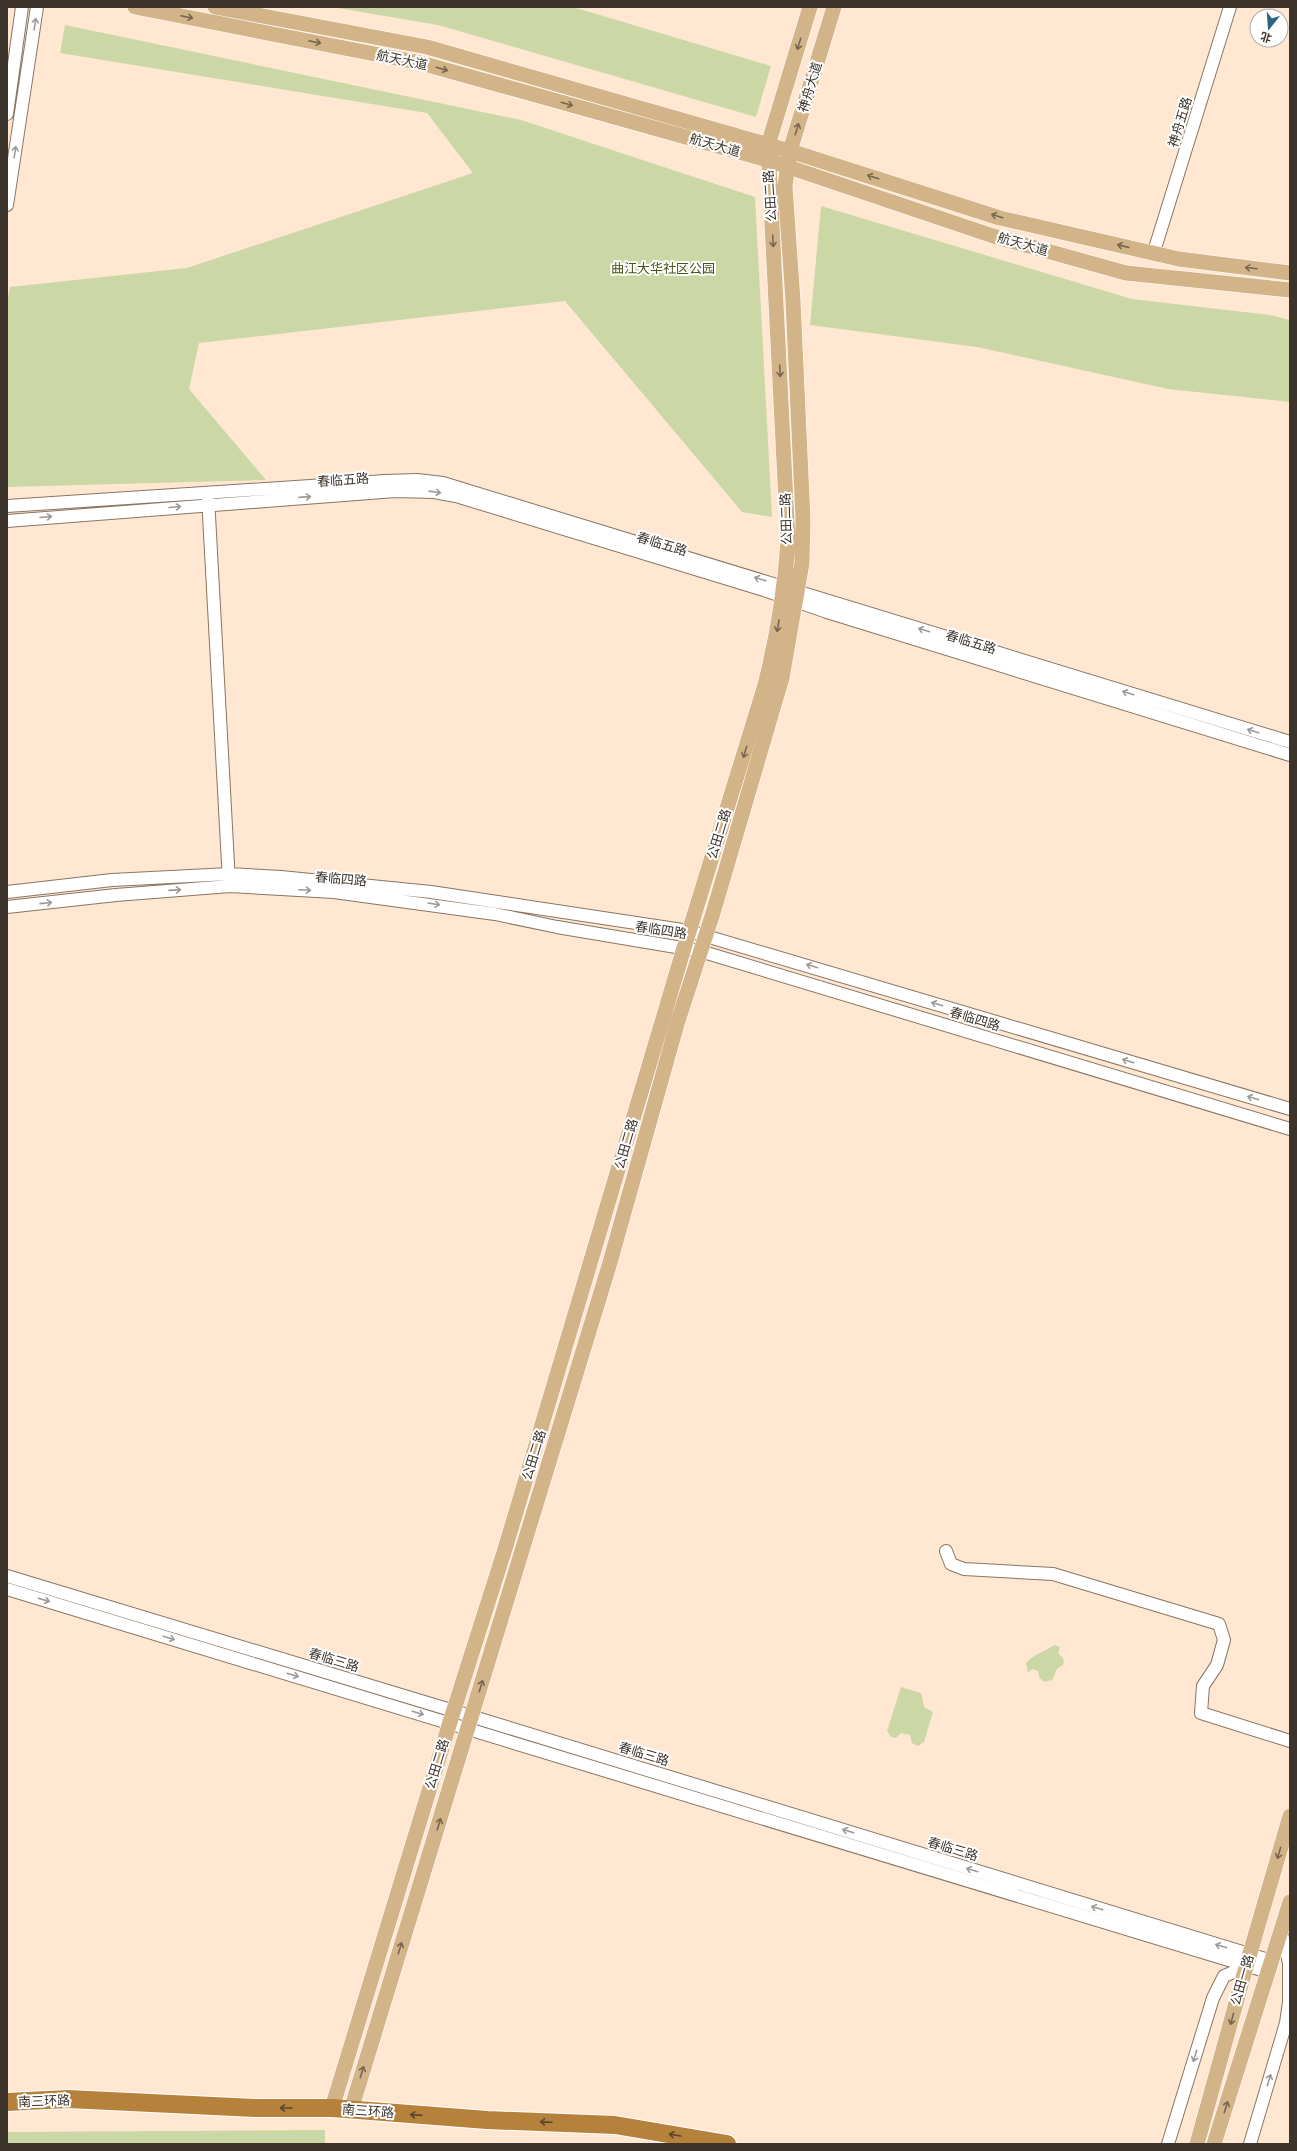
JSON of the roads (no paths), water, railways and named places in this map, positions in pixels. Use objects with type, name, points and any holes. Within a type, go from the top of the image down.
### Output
[{"type":"highway","name":"南三环路","points":[[7,2102],[68,2099],[255,2108],[332,2108],[487,2120],[615,2125],[727,2144]]},
{"type":"main road","name":"航天大道","points":[[136,7],[421,63],[768,160],[993,236],[1126,273],[1290,290]]},
{"type":"main road","name":"航天大道","points":[[215,7],[427,47],[790,151],[1000,218],[1178,259],[1290,273]]},
{"type":"main road","name":"神舟大道","points":[[768,160],[768,145],[810,7]]},
{"type":"main road","name":"神舟大道","points":[[786,166],[834,7]]},
{"type":"main road","name":"公田二路","points":[[351,2110],[610,1266],[677,1024],[706,935],[782,678],[790,594],[768,160]]},
{"type":"main road","name":"公田二路","points":[[332,2108],[452,1716],[519,1505],[689,931],[765,685],[790,594],[802,563],[803,519],[793,301],[785,186],[786,166]]},
{"type":"main road","name":"公田一路","points":[[1197,2144],[1290,1816]]},
{"type":"main road","name":"公田一路","points":[[1214,2144],[1290,1902]]},
{"type":"street","points":[[7,114],[22,7]]},
{"type":"street","points":[[7,205],[37,7]]},
{"type":"street","name":"神舟五路","points":[[1156,245],[1230,7]]},
{"type":"street","name":"春临五路","points":[[7,521],[208,498],[385,481],[417,480],[443,483],[1290,755]]},
{"type":"street","points":[[208,498],[229,880]]},
{"type":"street","name":"春临五路","points":[[7,506],[208,498]]},
{"type":"street","name":"春临五路","points":[[790,594],[1290,742]]},
{"type":"street","name":"春临四路","points":[[7,907],[116,895],[229,880],[281,876],[431,892],[689,931],[1290,1110]]},
{"type":"street","name":"春临四路","points":[[7,892],[112,880],[229,880],[430,903],[495,914],[556,927],[684,948],[700,951],[1290,1129]]},
{"type":"street","points":[[946,1551],[951,1564],[964,1569],[1053,1574],[1220,1624],[1224,1640],[1217,1665],[1203,1686],[1201,1713],[1290,1741]]},
{"type":"street","name":"春临三路","points":[[7,1576],[470,1722],[1270,1967]]},
{"type":"street","name":"春临三路","points":[[7,1589],[452,1716]]},
{"type":"street","points":[[1250,2144],[1286,2023],[1290,2002],[1289,1963],[1281,1930]]},
{"type":"street","points":[[1168,2144],[1213,1998],[1224,1976],[1248,1961]]},
{"type":"park label","name":"曲江大华社区公园","points":[[663,268]]}]
